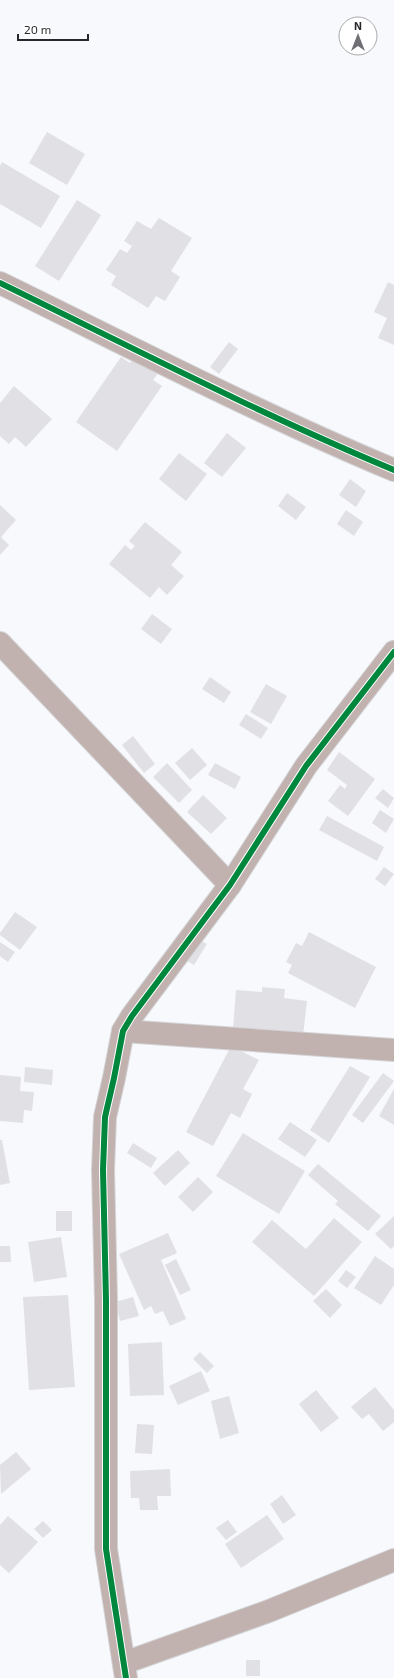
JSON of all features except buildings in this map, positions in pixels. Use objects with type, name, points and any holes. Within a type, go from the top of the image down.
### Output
[{"type":"street","points":[[0,283],[246,404],[340,448],[394,470]]},
{"type":"street","points":[[0,643],[230,885]]},
{"type":"street","points":[[394,652],[306,766],[230,885],[122,1031],[114,1078],[104,1117],[102,1170],[106,1300],[106,1549],[125,1671],[394,1560]]},
{"type":"street","points":[[122,1031],[394,1050]]},
{"type":"cycle path","points":[[0,283],[245,403],[344,449],[394,470]]},
{"type":"cycle path","points":[[126,1678],[106,1549],[106,1300],[103,1170],[105,1117],[123,1031],[132,1016],[230,885],[306,766],[394,652]]}]
